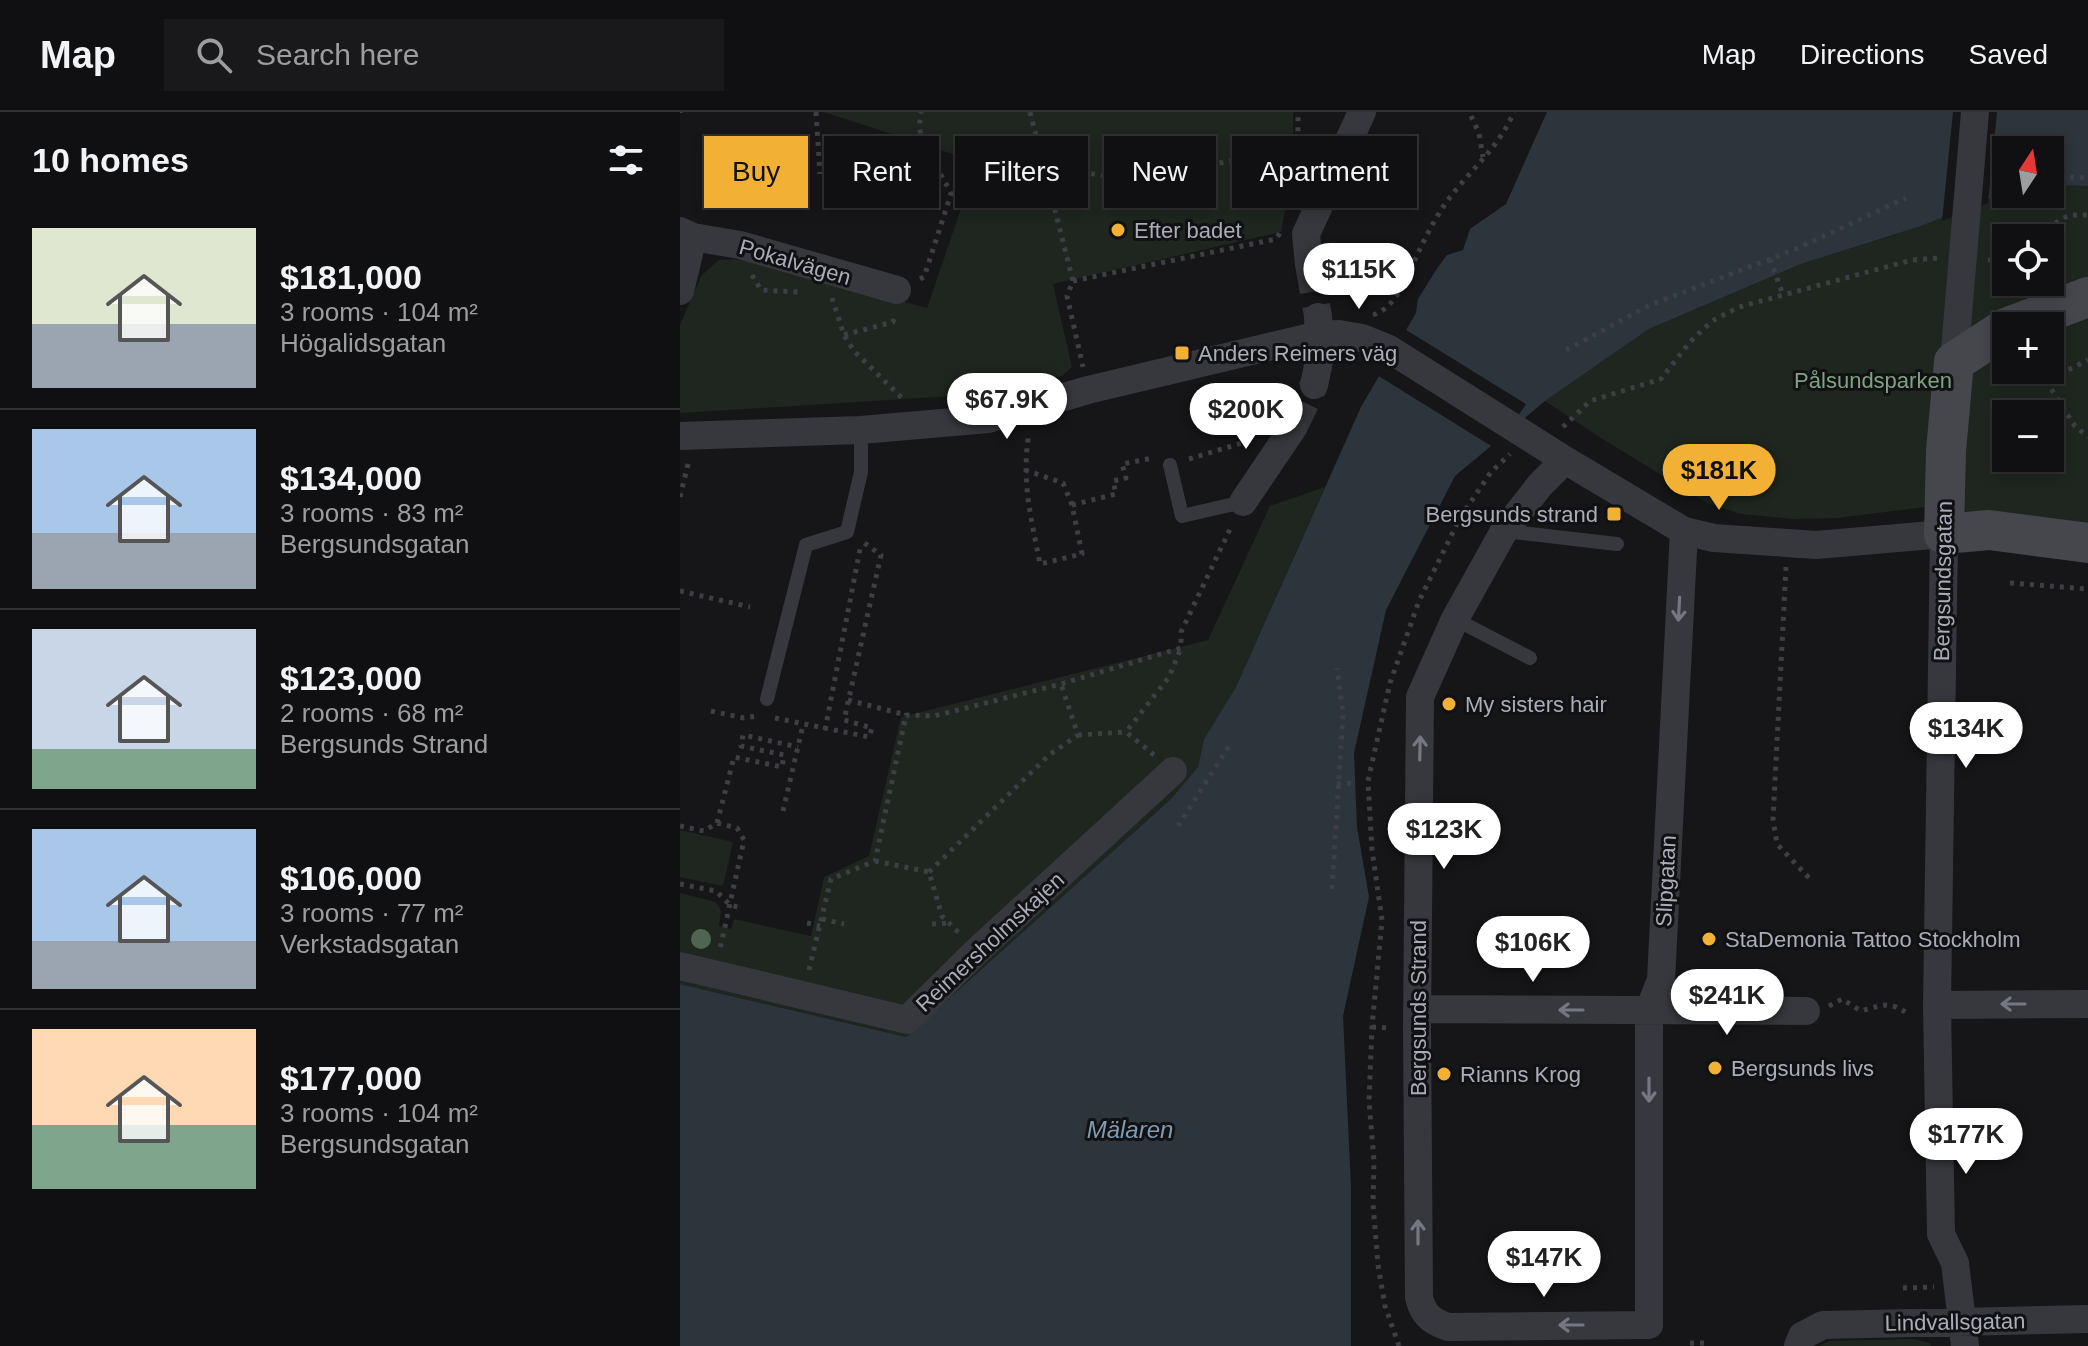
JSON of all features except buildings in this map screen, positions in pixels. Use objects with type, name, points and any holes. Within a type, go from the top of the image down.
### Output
[{"type":"street","points":[[1309,264],[1306,234],[1362,112]]},
{"type":"street","name":"Bergsundsgatan","points":[[1964,1334],[1955,1263],[1941,1234],[1937,1005],[1946,451],[1975,112]]},
{"type":"street","name":"Pokalvägen","points":[[680,291],[686,234],[740,245],[897,290]]},
{"type":"street","points":[[2048,312],[2088,297]]},
{"type":"street","points":[[1314,385],[1319,370],[1318,326]]},
{"type":"street","points":[[685,447],[988,419],[1318,326],[1389,349],[1684,531],[1714,538],[1816,545],[1989,530],[2088,543]]},
{"type":"street","points":[[1954,362],[1992,338]]},
{"type":"street","points":[[1243,502],[1292,431]]},
{"type":"street","name":"Bergsunds Strand","points":[[1565,460],[1540,485],[1504,531],[1455,619],[1420,697],[1417,1009],[1419,1297],[1422,1310],[1432,1321],[1448,1327],[1649,1325]]},
{"type":"street","name":"Slipgatan","points":[[1649,1325],[1649,1010],[1661,980],[1684,531]]},
{"type":"street","name":"Reimersholmskajen","points":[[680,966],[907,1020],[977,951],[1173,771]]},
{"type":"street","points":[[1937,1005],[2088,1004]]},
{"type":"street","points":[[1417,1009],[1813,1011]]},
{"type":"street","name":"Lindvallsgatan","points":[[1798,1346],[1802,1336],[1823,1325],[1964,1334],[2088,1319]]},
{"type":"lane","points":[[767,699],[806,545],[847,532],[861,472],[861,430]]},
{"type":"lane","points":[[1170,465],[1182,516],[1243,502]]},
{"type":"lane","points":[[1504,531],[1617,544]]},
{"type":"lane","points":[[1455,619],[1530,658]]},
{"type":"path","points":[[816,112],[820,174]]},
{"type":"path","points":[[897,290],[924,277],[951,194],[943,175],[923,150],[921,112]]},
{"type":"path","points":[[1030,112],[1036,136]]},
{"type":"path","points":[[1298,112],[1298,136]]},
{"type":"path","points":[[1383,311],[1399,293],[1442,209],[1503,137],[1514,112]]},
{"type":"path","points":[[1471,116],[1479,133],[1483,158]]},
{"type":"path","points":[[1088,173],[1118,178],[1147,176],[1232,161]]},
{"type":"path","points":[[2064,177],[2088,178]]},
{"type":"path","points":[[1566,350],[1650,305],[1770,259],[1906,198]]},
{"type":"path","points":[[1054,208],[1073,281],[1067,296],[1081,360]]},
{"type":"path","points":[[2053,224],[2069,215],[2088,215]]},
{"type":"path","points":[[1073,281],[1276,239],[1288,223],[1306,234]]},
{"type":"path","points":[[1559,430],[1590,401],[1661,379],[1690,342],[1712,321],[1739,307],[1912,260],[1944,258],[1962,252],[1992,259]]},
{"type":"path","points":[[1770,259],[1783,295]]},
{"type":"path","points":[[761,290],[803,292]]},
{"type":"path","points":[[831,294],[844,335],[854,351],[904,401]]},
{"type":"path","points":[[844,335],[893,322]]},
{"type":"path","points":[[2064,372],[2088,360]]},
{"type":"path","points":[[2048,384],[2075,426],[2088,437]]},
{"type":"path","points":[[1072,505],[1116,494],[1113,481],[1126,478],[1122,464],[1150,457],[1170,465],[1274,433],[1292,431]]},
{"type":"path","points":[[1025,470],[1063,483],[1072,505],[1082,554],[1040,564],[1025,491],[1025,470],[1029,432]]},
{"type":"path","points":[[680,497],[685,447]]},
{"type":"path","points":[[1126,732],[1169,677],[1181,648],[1181,632],[1243,502]]},
{"type":"path","points":[[825,730],[865,529]]},
{"type":"path","points":[[711,711],[744,718],[762,715],[869,737],[872,728],[844,720],[881,555],[862,541]]},
{"type":"path","points":[[1786,566],[1773,820],[1777,844],[1810,879]]},
{"type":"path","points":[[2010,583],[2088,589]]},
{"type":"path","points":[[680,591],[750,607]]},
{"type":"path","points":[[848,700],[906,715],[934,716],[1061,684],[1181,648]]},
{"type":"path","points":[[1332,889],[1343,714],[1337,668]]},
{"type":"path","points":[[1061,684],[1078,735]]},
{"type":"path","points":[[875,861],[906,715]]},
{"type":"path","points":[[783,811],[803,725]]},
{"type":"path","points":[[929,872],[1049,755],[1078,735],[1126,732],[1173,771]]},
{"type":"path","points":[[680,826],[704,831],[717,823],[734,757],[782,767],[784,755],[741,746],[743,735],[798,747]]},
{"type":"path","points":[[1178,826],[1229,746]]},
{"type":"path","points":[[1337,784],[1355,783]]},
{"type":"path","points":[[714,974],[744,840],[737,828],[717,823]]},
{"type":"path","points":[[803,995],[831,879],[875,861],[929,872]]},
{"type":"path","points":[[929,872],[942,916],[977,951]]},
{"type":"path","points":[[680,884],[716,891],[730,905],[742,908]]},
{"type":"path","points":[[807,923],[844,924]]},
{"type":"path","points":[[932,924],[950,923]]},
{"type":"path","points":[[1813,1011],[1842,999],[1861,1011],[1887,1003],[1906,1013]]},
{"type":"path","points":[[1372,1027],[1386,1028]]},
{"type":"path","points":[[1903,1288],[1937,1287]]},
{"type":"path","points":[[1690,1343],[1705,1343],[1705,1346]]},
{"type":"green space","points":[[824,112],[1293,112],[1293,136],[1232,136],[1232,208],[1286,208],[1281,232],[1053,284],[1072,367],[1062,376],[984,394],[680,413],[680,325],[701,276],[719,260],[752,259],[927,308],[961,208],[1088,208],[1088,136],[955,136],[955,155],[939,150],[939,136],[897,136]]},
{"type":"green space","name":"Pålsundsparken","points":[[2064,185],[2088,186],[2088,526],[1926,507],[1837,518],[1794,519],[1741,514],[1707,503],[1545,401],[1649,329],[1801,264],[1921,226],[1992,197],[1992,208],[2064,208]]},
{"type":"green space","points":[[1325,487],[1236,687],[1204,739],[1198,767],[1171,799],[906,1037],[680,984],[680,893],[716,902],[721,911],[719,926],[731,929],[734,919],[811,936],[824,877],[869,856],[901,717],[1208,640],[1270,506]]},
{"type":"green space","points":[[680,830],[733,842],[723,886],[680,877]]},
{"type":"green space","points":[[1914,1339],[1931,1346],[1819,1346],[1829,1341]]},
{"type":"water","name":"Mälaren","points":[[1547,112],[2088,112],[2088,186],[2064,185],[2064,136],[1992,136],[1992,198],[1921,226],[1801,264],[1649,329],[1545,401],[1455,476],[1386,610],[1354,753],[1357,827],[1369,897],[1343,1016],[1351,1187],[1351,1346],[680,1346],[680,984],[906,1037],[1171,799],[1198,767],[1204,739],[1236,687],[1361,407],[1416,313],[1418,299],[1447,255],[1463,250],[1470,229],[1506,204]]},
{"type":"pier","points":[[1953,112],[1997,112],[1995,136],[1992,136],[1988,203],[1942,221]]},
{"type":"pier","points":[[1403,328],[1526,404],[1496,449],[1377,375]]},
{"type":"tunnel","points":[[1309,264],[1318,316]]},
{"type":"tunnel","points":[[1293,428],[1314,385]]},
{"type":"place","name":"Efter badet","points":[[1118,230]]},
{"type":"place","name":"Anders Reimers väg","points":[[1182,353]]},
{"type":"place","name":"Bergsunds strand","points":[[1614,514]]},
{"type":"place","name":"My sisters hair","points":[[1449,704]]},
{"type":"place","name":"StaDemonia Tattoo Stockholm","points":[[1709,939]]},
{"type":"place","name":"Bergsunds livs","points":[[1715,1068]]},
{"type":"place","name":"Rianns Krog","points":[[1444,1074]]}]
